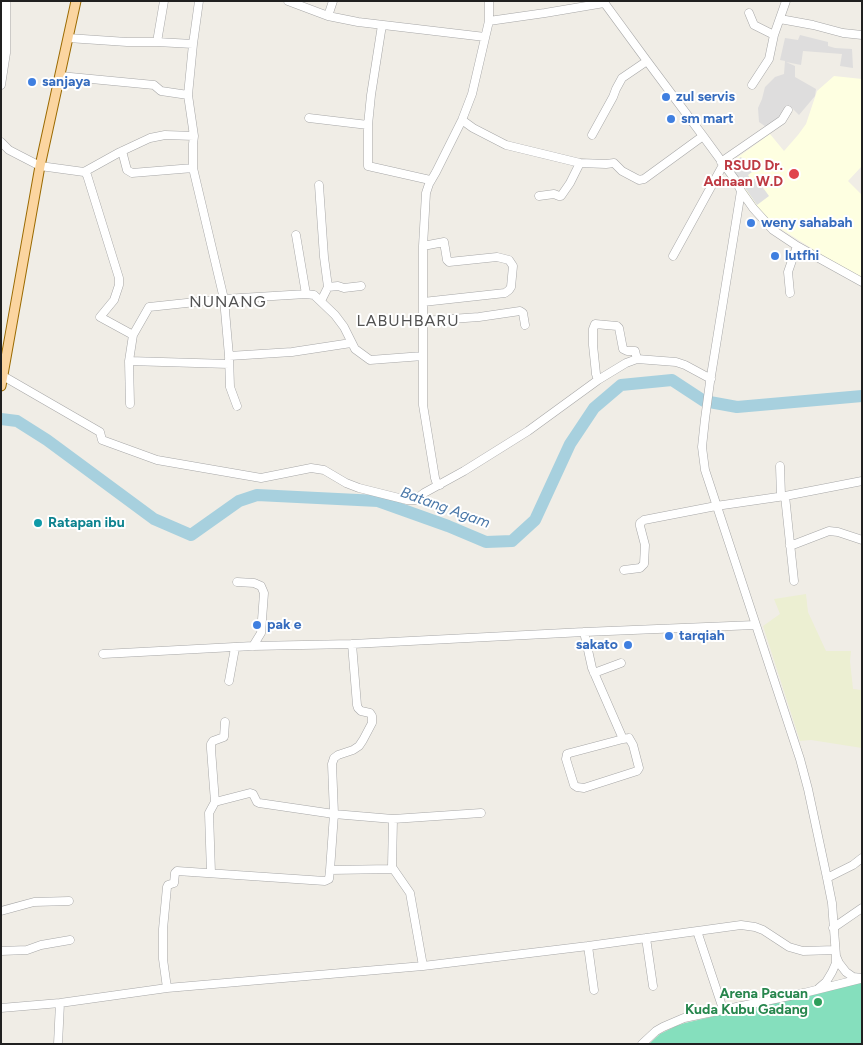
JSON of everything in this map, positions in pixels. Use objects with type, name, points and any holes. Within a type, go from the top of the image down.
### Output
[{"type":"main road","points":[[2,381],[40,166],[76,1]]},
{"type":"street","points":[[1,85],[6,1]]},
{"type":"street","points":[[156,42],[164,1]]},
{"type":"street","points":[[198,1],[188,95],[194,136],[193,168],[224,299],[230,387],[236,406]]},
{"type":"street","points":[[288,1],[328,16],[358,22],[485,37]]},
{"type":"street","points":[[328,16],[334,1]]},
{"type":"street","points":[[437,482],[424,412],[423,246],[426,193],[430,180],[436,172],[462,120],[476,83],[489,21],[489,1]]},
{"type":"street","points":[[752,85],[769,59],[774,35],[786,1]]},
{"type":"street","points":[[489,21],[604,2],[646,62],[736,181],[753,208],[772,230],[862,282]]},
{"type":"street","points":[[749,13],[754,25],[774,35]]},
{"type":"street","points":[[780,19],[813,24],[843,33],[862,35]]},
{"type":"street","points":[[382,25],[368,124],[368,166],[430,180]]},
{"type":"street","points":[[68,38],[193,44]]},
{"type":"street","points":[[592,135],[622,78],[646,62]]},
{"type":"street","points":[[60,76],[154,86],[161,91],[188,95]]},
{"type":"street","points":[[673,256],[722,163],[782,120],[788,110]]},
{"type":"street","points":[[309,118],[368,124]]},
{"type":"street","points":[[462,120],[473,128],[506,145],[580,163],[614,163],[622,171],[639,180],[650,175],[703,136]]},
{"type":"street","points":[[1,142],[9,150],[40,166],[84,172],[145,140],[166,135],[194,136]]},
{"type":"street","points":[[122,151],[128,170],[132,173],[193,168]]},
{"type":"street","points":[[539,196],[554,194],[561,196],[580,163]]},
{"type":"street","points":[[84,172],[87,175],[119,278],[119,285],[114,300],[100,317],[133,335]]},
{"type":"street","points":[[319,185],[328,287],[321,301]]},
{"type":"street","points":[[741,191],[705,418],[702,447],[705,470],[800,759],[832,903],[836,953],[839,963],[846,972],[854,977],[862,978]]},
{"type":"street","points":[[296,234],[306,294]]},
{"type":"street","points":[[423,246],[444,242],[449,262],[501,257],[509,260],[513,266],[511,288],[508,291],[423,302]]},
{"type":"street","points":[[790,293],[788,272],[797,246]]},
{"type":"street","points":[[328,287],[361,286]]},
{"type":"street","points":[[130,404],[129,361],[133,335],[149,307],[224,299],[314,295],[335,315],[344,327],[355,349],[370,360],[423,356]]},
{"type":"street","points":[[423,321],[479,318],[519,311],[523,313],[525,325]]},
{"type":"street","points":[[597,377],[593,345],[593,329],[595,324],[617,326],[623,349],[634,351],[637,357]]},
{"type":"street","points":[[129,361],[229,360],[351,343]]},
{"type":"street","points":[[2,381],[100,432],[102,440],[157,460],[261,478],[311,468],[324,470],[359,488],[407,500],[416,500],[437,482],[476,464],[528,431],[597,377],[637,357],[685,364],[710,381]]},
{"type":"street","points":[[780,466],[794,581]]},
{"type":"street","points":[[624,570],[640,568],[644,564],[644,540],[640,526],[646,520],[862,481]]},
{"type":"street","points":[[790,546],[830,531],[862,540]]},
{"type":"street","points":[[237,582],[254,583],[260,586],[264,593],[261,633],[253,646]]},
{"type":"street","points":[[103,654],[755,625]]},
{"type":"street","points":[[584,632],[592,668],[623,739]]},
{"type":"street","points":[[167,988],[163,959],[163,929],[167,887],[174,883],[177,871],[325,881],[328,879],[334,814],[332,764],[334,758],[338,755],[359,746],[372,723],[370,713],[361,711],[357,705],[352,644]]},
{"type":"street","points":[[229,681],[235,648]]},
{"type":"street","points":[[594,673],[621,663]]},
{"type":"street","points":[[211,873],[209,813],[215,802],[211,744],[213,741],[224,737],[225,722]]},
{"type":"street","points":[[629,738],[633,745],[639,768],[638,772],[584,788],[577,787],[574,784],[566,759],[567,754],[623,739],[629,738]]},
{"type":"street","points":[[215,802],[250,793],[253,794],[259,803],[334,814],[394,819],[481,813]]},
{"type":"street","points":[[394,819],[392,865],[410,893],[422,966]]},
{"type":"street","points":[[827,878],[854,865],[862,858]]},
{"type":"street","points":[[330,870],[393,869]]},
{"type":"street","points":[[1,911],[34,902],[69,901]]},
{"type":"street","points":[[834,928],[862,908]]},
{"type":"street","points":[[1,1008],[167,988],[422,966],[742,925],[763,930],[789,947],[803,951],[836,953]]},
{"type":"street","points":[[697,931],[723,1009]]},
{"type":"street","points":[[646,938],[653,986]]},
{"type":"street","points":[[1,951],[27,950],[41,945],[70,940]]},
{"type":"street","points":[[588,946],[594,990]]},
{"type":"street","points":[[818,989],[826,982],[834,968],[836,953]]},
{"type":"street","points":[[642,1044],[656,1031],[684,1018],[804,993],[862,978]]},
{"type":"street","points":[[58,1044],[60,1002]]},
{"type":"shaded area","points":[[800,35],[828,42],[828,46],[835,48],[852,49],[853,68],[840,66],[842,54],[803,51],[801,65],[786,62],[795,66],[795,77],[816,89],[815,96],[799,115],[789,105],[785,115],[769,129],[759,122],[758,108],[765,87],[775,77],[784,74],[785,61],[780,60],[785,38],[798,40]]},
{"type":"shaded area","name":"RSUD Dr. Adnaan W.D","points":[[834,76],[862,79],[862,166],[848,181],[862,195],[862,280],[765,219],[727,165],[770,134],[784,151],[806,124],[817,91]]},
{"type":"shaded area","points":[[741,157],[752,172],[748,175],[752,181],[756,178],[769,196],[757,205],[729,165]]},
{"type":"shaded area","points":[[806,594],[808,612],[826,651],[851,651],[850,661],[853,689],[862,690],[862,748],[811,740],[800,741],[763,626],[780,614],[774,599]]},
{"type":"green space","name":"Arena Pacuan Kuda Kubu Gadang","points":[[862,982],[862,1044],[649,1044],[660,1034],[685,1023]]},
{"type":"waterway","name":"Batang Agam","points":[[1,419],[17,421],[47,440],[154,519],[191,535],[239,501],[257,495],[378,501],[486,542],[512,541],[535,520],[570,444],[594,408],[621,385],[672,380],[704,401],[737,407],[862,396]]},
{"type":"place","name":"sanjaya","points":[[32,82]]},
{"type":"place","name":"zul servis","points":[[666,97]]},
{"type":"place","name":"sm mart","points":[[671,119]]},
{"type":"place","name":"RSUD Dr. Adnaan W.D","points":[[794,174]]},
{"type":"place","name":"weny sahabah","points":[[751,223]]},
{"type":"place","name":"lutfhi","points":[[775,256]]},
{"type":"place","name":"Ratapan ibu","points":[[38,523]]},
{"type":"place","name":"pak e","points":[[257,625]]},
{"type":"place","name":"tarqiah","points":[[669,636]]},
{"type":"place","name":"sakato","points":[[628,645]]},
{"type":"place","name":"Arena Pacuan Kuda Kubu Gadang","points":[[818,1002]]},
{"type":"district","name":"NUNANG","points":[[228,302]]},
{"type":"district","name":"LABUHBARU","points":[[408,321]]}]
